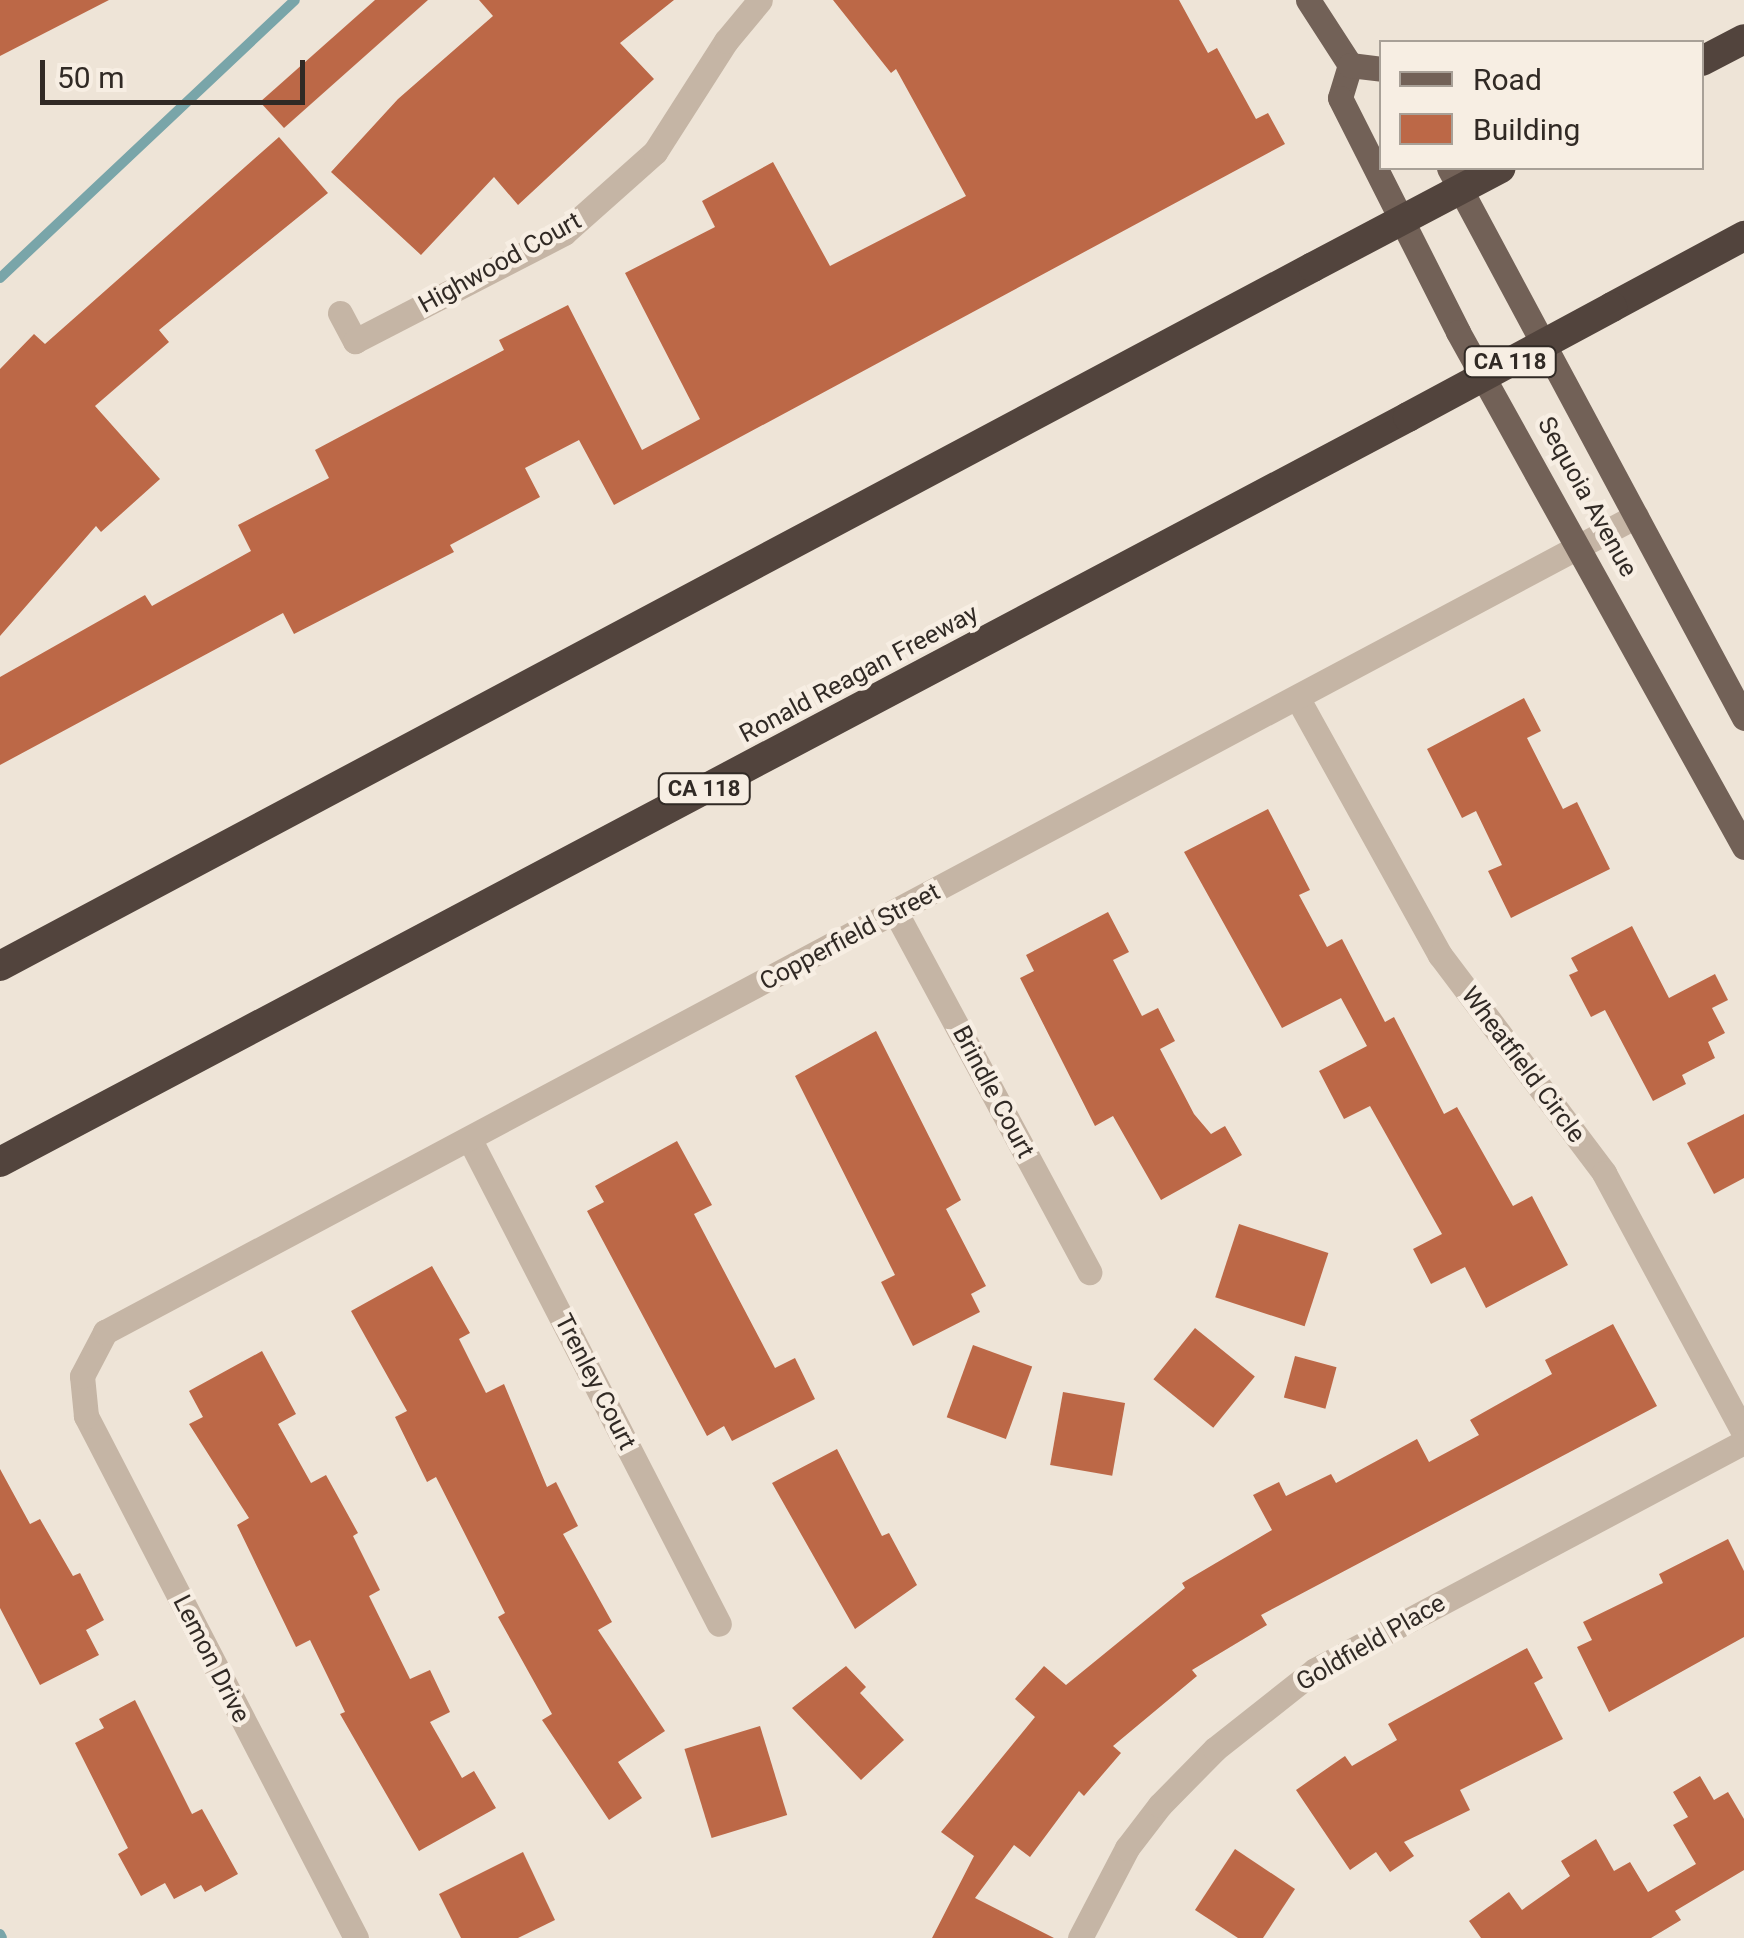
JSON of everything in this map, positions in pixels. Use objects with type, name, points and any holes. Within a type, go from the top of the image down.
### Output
[{"type":"highway","points":[[1704,61],[1744,39]]},
{"type":"highway","points":[[0,966],[1497,170]]},
{"type":"highway","name":"Ronald Reagan Freeway","points":[[0,1162],[1744,236]]},
{"type":"main road","points":[[1308,0],[1350,66],[1379,68]]},
{"type":"main road","name":"Sequoia Avenue","points":[[1350,66],[1340,98],[1458,332],[1581,545],[1744,847]]},
{"type":"main road","name":"Sequoia Avenue","points":[[1450,170],[1744,718]]},
{"type":"street","name":"Highwood Court","points":[[340,313],[355,341],[564,233],[655,152],[760,0]]},
{"type":"street","name":"Copperfield Street","points":[[82,1376],[105,1332],[1636,516]]},
{"type":"street","name":"Wheatfield Circle","points":[[1298,699],[1440,956],[1604,1173],[1744,1433]]},
{"type":"street","name":"Brindle Court","points":[[896,913],[1089,1272]]},
{"type":"street","name":"Trenley Court","points":[[470,1140],[719,1624]]},
{"type":"street","name":"Lemon Drive","points":[[82,1376],[86,1416],[356,1938]]},
{"type":"street","name":"Goldfield Place","points":[[1080,1938],[1127,1848],[1160,1806],[1215,1749],[1315,1670],[1744,1442]]},
{"type":"building","points":[[0,0],[109,0],[0,56]]},
{"type":"building","points":[[375,0],[428,0],[284,128],[260,102]]},
{"type":"building","points":[[479,0],[674,0],[620,43],[654,79],[518,205],[494,177],[421,255],[331,172],[398,99],[493,16]]},
{"type":"building","points":[[833,0],[1179,0],[1208,53],[1217,48],[1256,119],[1268,113],[1285,144],[614,505],[579,440],[525,468],[540,497],[450,545],[454,552],[294,634],[283,613],[0,765],[0,677],[145,595],[152,606],[251,551],[238,525],[329,478],[315,450],[504,350],[499,340],[568,305],[642,450],[700,419],[625,273],[715,227],[702,201],[773,162],[830,266],[966,196],[896,69],[891,73]]},
{"type":"building","points":[[279,137],[328,193],[159,330],[169,342],[95,406],[160,479],[101,532],[96,526],[0,636],[0,369],[34,334],[45,344]]},
{"type":"building","points":[[1524,698],[1541,731],[1527,738],[1563,809],[1577,802],[1610,869],[1511,918],[1488,871],[1502,865],[1476,811],[1462,818],[1427,749]]},
{"type":"building","points":[[1268,809],[1310,890],[1299,895],[1327,947],[1342,939],[1385,1022],[1394,1017],[1444,1114],[1457,1107],[1513,1206],[1532,1196],[1568,1265],[1486,1308],[1465,1267],[1431,1284],[1413,1249],[1442,1234],[1370,1106],[1344,1119],[1319,1071],[1367,1046],[1341,998],[1282,1028],[1184,852]]},
{"type":"building","points":[[1108,912],[1129,952],[1113,960],[1142,1016],[1158,1008],[1175,1041],[1160,1049],[1194,1114],[1211,1134],[1225,1126],[1242,1155],[1161,1200],[1113,1116],[1095,1126],[1020,978],[1034,971],[1026,955]]},
{"type":"building","points":[[1632,926],[1669,998],[1715,974],[1728,1000],[1712,1008],[1725,1033],[1708,1042],[1715,1058],[1682,1075],[1686,1084],[1653,1101],[1605,1010],[1591,1017],[1569,975],[1578,971],[1571,958]]},
{"type":"building","points":[[876,1031],[961,1200],[946,1209],[986,1286],[971,1294],[980,1312],[913,1346],[881,1282],[895,1275],[795,1076]]},
{"type":"building","points":[[1744,1114],[1744,1178],[1714,1194],[1687,1143]]},
{"type":"building","points":[[677,1141],[712,1205],[694,1214],[775,1368],[795,1358],[815,1399],[732,1441],[724,1426],[707,1436],[587,1211],[604,1202],[595,1186]]},
{"type":"building","points":[[1239,1224],[1328,1253],[1305,1326],[1215,1297]]},
{"type":"building","points":[[432,1266],[470,1333],[459,1339],[486,1393],[504,1384],[547,1487],[556,1482],[578,1526],[563,1534],[612,1622],[598,1630],[665,1731],[618,1762],[642,1798],[609,1820],[542,1720],[552,1714],[498,1617],[505,1613],[436,1477],[427,1482],[395,1417],[407,1411],[351,1311]]},
{"type":"building","points":[[1613,1324],[1657,1406],[1261,1615],[1267,1625],[1192,1670],[1197,1676],[1113,1746],[1121,1753],[1084,1796],[1079,1791],[1030,1857],[1014,1845],[975,1898],[1054,1938],[932,1938],[974,1856],[941,1832],[1035,1717],[1015,1699],[1044,1666],[1066,1685],[1185,1588],[1182,1583],[1272,1530],[1253,1495],[1279,1482],[1286,1496],[1331,1474],[1336,1483],[1417,1439],[1429,1462],[1479,1435],[1470,1420],[1552,1374],[1545,1360]]},
{"type":"building","points":[[1195,1328],[1255,1376],[1213,1428],[1153,1379]]},
{"type":"building","points":[[973,1345],[1032,1367],[1006,1439],[947,1417]]},
{"type":"building","points":[[262,1351],[296,1414],[278,1424],[311,1483],[326,1475],[358,1533],[353,1536],[380,1590],[369,1596],[410,1679],[430,1670],[450,1712],[430,1722],[462,1778],[474,1771],[496,1808],[419,1851],[340,1714],[345,1712],[310,1640],[296,1647],[237,1525],[249,1518],[189,1424],[203,1417],[189,1391]]},
{"type":"building","points":[[1295,1356],[1337,1367],[1325,1409],[1284,1398]]},
{"type":"building","points":[[1063,1392],[1125,1403],[1112,1476],[1050,1465]]},
{"type":"building","points":[[837,1449],[882,1536],[889,1533],[917,1585],[855,1629],[772,1483]]},
{"type":"building","points":[[0,1469],[30,1524],[40,1519],[73,1576],[80,1573],[104,1620],[86,1630],[99,1655],[40,1685],[0,1608]]},
{"type":"building","points":[[1728,1539],[1744,1571],[1744,1637],[1609,1712],[1577,1647],[1592,1640],[1583,1622],[1663,1583],[1659,1574]]},
{"type":"building","points":[[1527,1648],[1543,1678],[1534,1683],[1563,1739],[1460,1790],[1470,1810],[1404,1842],[1414,1856],[1390,1872],[1376,1852],[1350,1870],[1296,1790],[1345,1756],[1352,1766],[1397,1740],[1388,1724]]},
{"type":"building","points":[[846,1666],[866,1687],[860,1693],[904,1740],[861,1780],[792,1708]]},
{"type":"building","points":[[135,1700],[192,1814],[202,1809],[238,1874],[205,1892],[201,1885],[174,1899],[165,1883],[141,1896],[118,1854],[128,1848],[75,1743],[104,1728],[99,1719]]},
{"type":"building","points":[[760,1726],[787,1815],[712,1838],[684,1749]]},
{"type":"building","points":[[1700,1776],[1714,1800],[1728,1792],[1744,1819],[1744,1870],[1675,1911],[1681,1920],[1651,1938],[1481,1938],[1469,1921],[1509,1892],[1522,1910],[1570,1876],[1561,1861],[1596,1839],[1614,1871],[1630,1862],[1648,1892],[1696,1864],[1673,1825],[1688,1817],[1673,1792]]},
{"type":"building","points":[[1235,1849],[1295,1889],[1263,1938],[1238,1938],[1195,1910]]},
{"type":"building","points":[[523,1852],[555,1920],[518,1938],[461,1938],[439,1894]]},
{"type":"waterway","points":[[0,278],[295,0]]},
{"type":"waterway","points":[[0,1934],[2,1938]]}]
